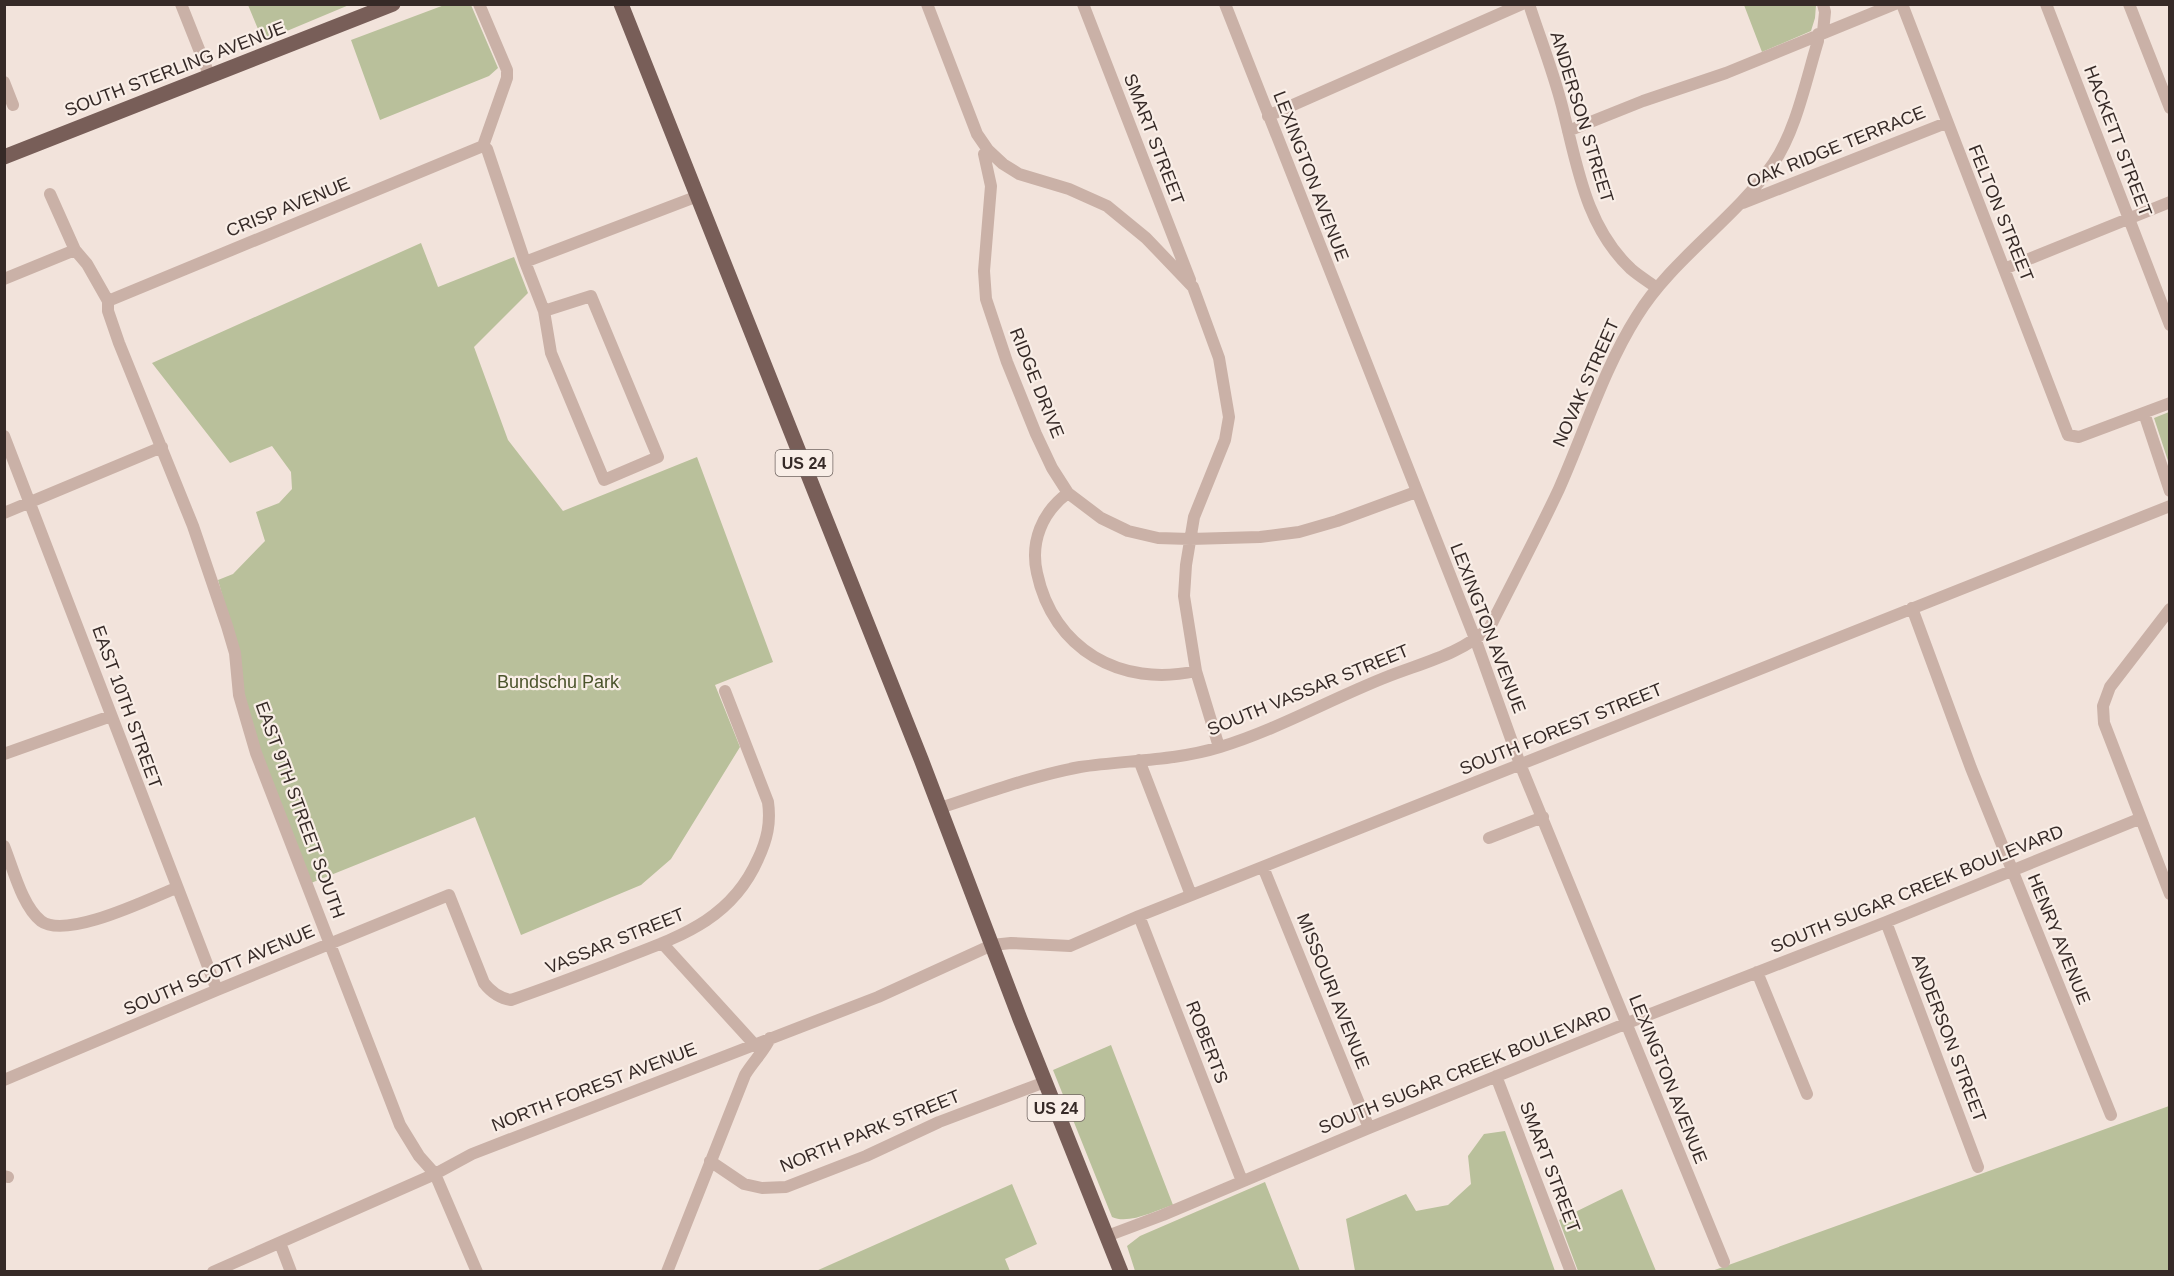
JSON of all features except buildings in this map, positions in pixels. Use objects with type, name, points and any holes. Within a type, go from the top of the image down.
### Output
[{"type":"main road","name":"SOUTH STERLING AVENUE","points":[[4,157],[393,4]]},
{"type":"main road","name":"US 24","points":[[621,4],[940,808],[1121,1272]]},
{"type":"street","points":[[182,4],[210,77]]},
{"type":"street","points":[[479,4],[507,70],[507,78],[483,146],[487,149],[544,311],[551,353],[604,480],[658,457],[591,296],[544,311]]},
{"type":"street","points":[[927,4],[977,135],[988,150],[1002,164],[1019,174],[1069,189],[1107,206],[1146,238],[1193,287]]},
{"type":"street","name":"SMART STREET","points":[[1083,4],[1219,358],[1229,417],[1225,440],[1194,517],[1184,596],[1196,671],[1218,747]]},
{"type":"street","name":"LEXINGTON AVENUE","points":[[1225,4],[1476,641],[1520,764],[1724,1262]]},
{"type":"street","points":[[1268,116],[1522,4]]},
{"type":"street","name":"ANDERSON STREET","points":[[1529,4],[1562,104],[1581,185],[1596,222],[1611,248],[1625,263],[1657,288]]},
{"type":"street","name":"NOVAK STREET","points":[[1476,641],[1490,627],[1558,490],[1624,338],[1657,288],[1740,205],[1775,162],[1793,124],[1826,12],[1823,4]]},
{"type":"street","points":[[1568,131],[1643,101],[1726,73],[1895,4]]},
{"type":"street","name":"FELTON STREET","points":[[1902,4],[2068,435],[2079,437],[2144,413]]},
{"type":"street","name":"HACKETT STREET","points":[[2046,4],[2169,325]]},
{"type":"street","points":[[2129,4],[2169,108]]},
{"type":"street","points":[[4,82],[13,105]]},
{"type":"street","name":"OAK RIDGE TERRACE","points":[[1740,205],[1946,123]]},
{"type":"street","name":"CRISP AVENUE","points":[[108,301],[483,146]]},
{"type":"street","name":"RIDGE DRIVE","points":[[988,150],[984,154],[991,186],[984,271],[986,300],[1007,362],[1036,434],[1052,468],[1068,493],[1101,518],[1128,531],[1158,538],[1190,539],[1260,537],[1299,532],[1338,521],[1416,492]]},
{"type":"street","name":"EAST 9TH STREET SOUTH","points":[[50,194],[75,250],[87,264],[108,301],[108,311],[119,343],[193,526],[235,654],[239,695],[256,753],[400,1125],[419,1156],[435,1174],[477,1272]]},
{"type":"street","points":[[525,262],[698,196]]},
{"type":"street","points":[[2004,269],[2169,202]]},
{"type":"street","points":[[4,279],[75,250]]},
{"type":"street","points":[[2169,403],[2144,413],[2169,491]]},
{"type":"street","name":"EAST 10TH STREET","points":[[4,436],[217,990]]},
{"type":"street","points":[[4,513],[162,447]]},
{"type":"street","points":[[1068,493],[1058,500],[1046,515],[1034,546],[1040,587],[1059,627],[1068,638],[1085,651],[1123,669],[1155,676],[1196,671]]},
{"type":"street","name":"SOUTH FOREST STREET","points":[[992,945],[1011,943],[1066,946],[1082,942],[1138,916],[2169,506]]},
{"type":"street","name":"HENRY AVENUE","points":[[1912,608],[1971,768],[2111,1115]]},
{"type":"street","points":[[2169,609],[2110,687],[2104,703],[2104,723],[2169,894]]},
{"type":"street","name":"SOUTH VASSAR STREET","points":[[940,808],[1044,775],[1081,767],[1191,753],[1218,747],[1462,649],[1476,641]]},
{"type":"street","name":"VASSAR STREET","points":[[496,995],[511,1000],[662,943],[700,926],[731,901],[752,874],[769,829],[768,802],[725,691]]},
{"type":"street","points":[[4,754],[111,716]]},
{"type":"street","points":[[1139,760],[1191,895]]},
{"type":"street","points":[[1489,838],[1543,817]]},
{"type":"street","name":"SOUTH SUGAR CREEK BOULEVARD","points":[[1107,1236],[1496,1076],[2139,819]]},
{"type":"street","points":[[4,846],[31,911],[50,925],[88,922],[176,888]]},
{"type":"street","name":"MISSOURI AVENUE","points":[[1263,867],[1369,1128]]},
{"type":"street","name":"SOUTH SCOTT AVENUE","points":[[4,1080],[449,895],[484,983],[496,995]]},
{"type":"street","name":"ROBERTS","points":[[1138,916],[1242,1181]]},
{"type":"street","name":"ANDERSON STREET","points":[[1886,922],[1978,1167]]},
{"type":"street","points":[[662,943],[754,1044]]},
{"type":"street","name":"NORTH FOREST AVENUE","points":[[213,1272],[435,1174],[472,1154],[878,997],[992,945]]},
{"type":"street","points":[[1757,972],[1807,1094]]},
{"type":"street","points":[[667,1272],[745,1075],[756,1057],[768,1045],[770,1038]]},
{"type":"street","name":"SMART STREET","points":[[1496,1076],[1571,1272]]},
{"type":"street","name":"NORTH PARK STREET","points":[[710,1161],[744,1184],[762,1188],[786,1187],[866,1156],[939,1122],[1046,1082]]},
{"type":"street","points":[[280,1244],[291,1272]]},
{"type":"green space","points":[[447,4],[471,5],[498,68],[489,76],[380,120],[351,40]]},
{"type":"green space","points":[[248,5],[349,5],[263,41]]},
{"type":"green space","points":[[1744,5],[1816,5],[1815,18],[1811,31],[1762,52]]},
{"type":"green space","name":"Bundschu Park","points":[[421,243],[438,287],[514,257],[528,293],[474,347],[508,440],[563,511],[697,457],[773,662],[715,685],[740,747],[671,859],[641,885],[521,935],[475,817],[311,883],[263,759],[241,693],[236,643],[218,580],[233,574],[265,541],[256,512],[279,503],[292,489],[291,472],[272,446],[230,463],[152,363]]},
{"type":"green space","points":[[2169,412],[2169,464],[2154,418]]},
{"type":"green space","points":[[1111,1045],[1173,1205],[1126,1219],[1112,1217],[1053,1070]]},
{"type":"green space","points":[[2169,1106],[2169,1271],[1709,1272]]},
{"type":"green space","points":[[1505,1131],[1555,1271],[1355,1271],[1346,1219],[1406,1194],[1416,1211],[1448,1205],[1471,1184],[1468,1156],[1484,1134]]},
{"type":"green space","points":[[1265,1182],[1300,1271],[1135,1271],[1127,1246],[1140,1236]]},
{"type":"green space","points":[[1012,1184],[1037,1244],[1005,1259],[1010,1271],[816,1271]]},
{"type":"green space","points":[[1622,1189],[1656,1271],[1578,1271],[1559,1220]]}]
